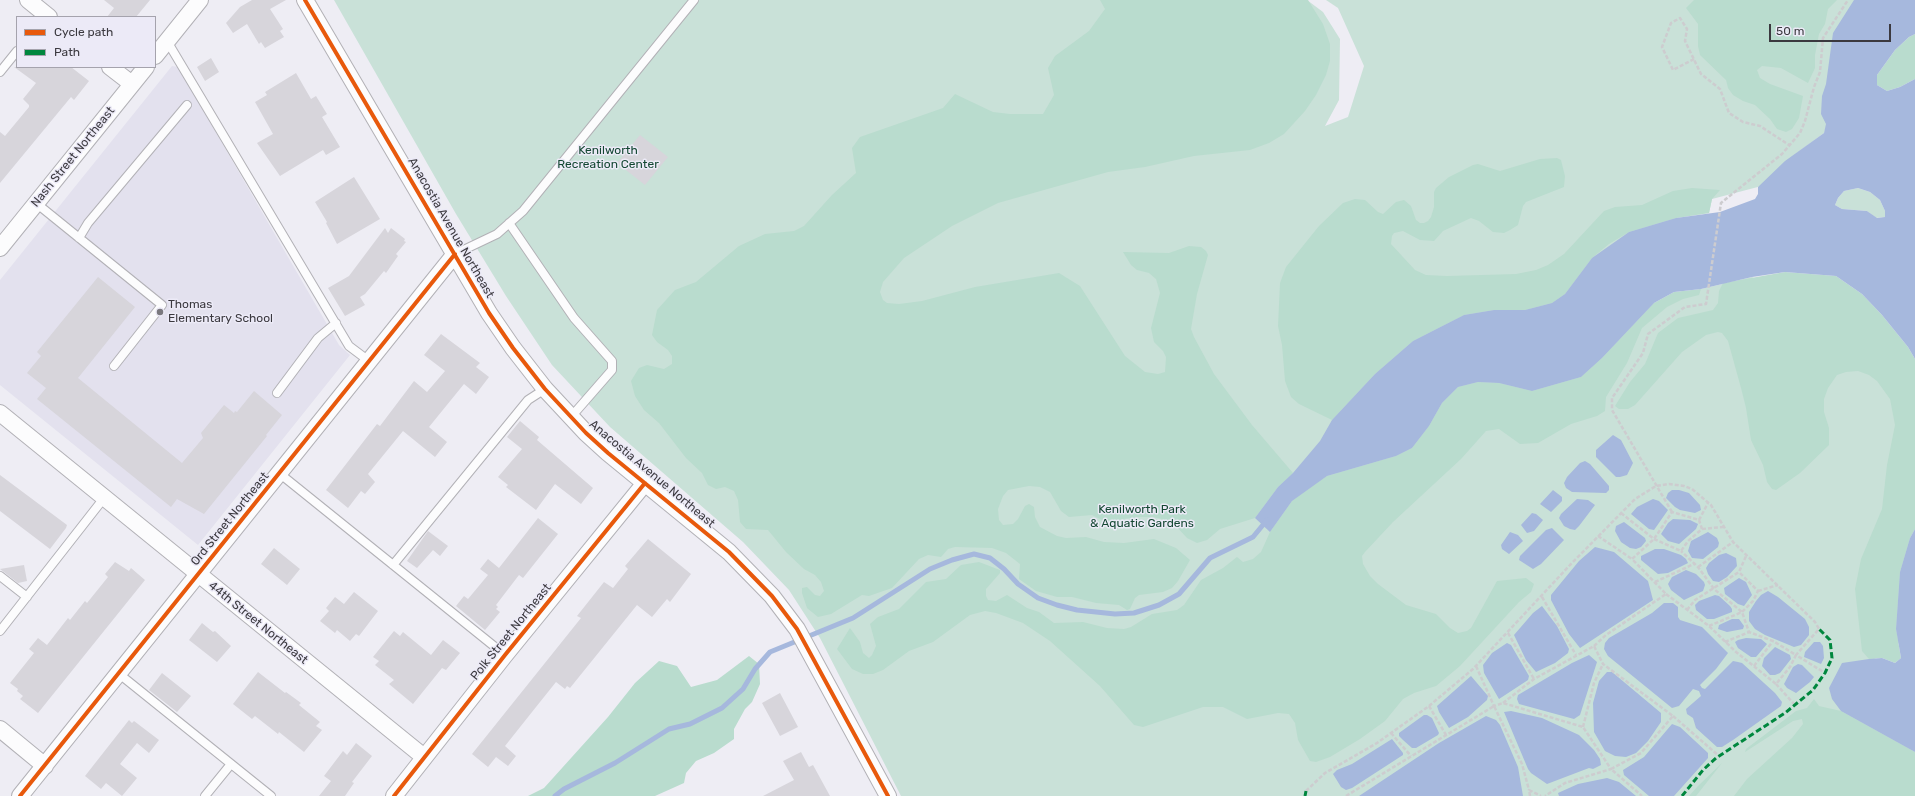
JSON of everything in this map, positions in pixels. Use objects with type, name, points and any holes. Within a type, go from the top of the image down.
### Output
[{"type":"street","points":[[28,0],[46,16]]},
{"type":"street","points":[[156,55],[200,0]]},
{"type":"street","name":"Anacostia Avenue Northeast","points":[[305,0],[455,254],[517,354],[545,389],[608,453],[718,543],[772,596],[797,630],[810,652],[888,796]]},
{"type":"street","points":[[111,68],[132,84]]},
{"type":"street","name":"Nash Street Northeast","points":[[0,248],[145,68]]},
{"type":"street","name":"Ord Street Northeast","points":[[20,796],[455,254]]},
{"type":"street","name":"44th Street Northeast","points":[[0,412],[424,757]]},
{"type":"street","name":"Polk Street Northeast","points":[[394,796],[505,655],[645,483]]},
{"type":"street","points":[[0,729],[45,766]]},
{"type":"lane","points":[[455,254],[497,234],[523,211],[694,0]]},
{"type":"lane","points":[[167,41],[349,346],[369,360]]},
{"type":"lane","points":[[0,72],[16,52]]},
{"type":"lane","points":[[78,238],[187,105]]},
{"type":"lane","points":[[36,203],[162,305],[114,366]]},
{"type":"lane","points":[[509,223],[542,274],[574,318],[612,361],[612,370],[571,417]]},
{"type":"lane","points":[[277,393],[318,338],[336,323]]},
{"type":"lane","points":[[393,565],[528,400],[545,389]]},
{"type":"lane","points":[[279,473],[505,655]]},
{"type":"lane","points":[[0,631],[104,498]]},
{"type":"lane","points":[[0,576],[27,597]]},
{"type":"lane","points":[[118,673],[271,796]]},
{"type":"lane","points":[[205,796],[231,764]]},
{"type":"path","points":[[1699,520],[1672,512],[1612,410],[1612,398],[1643,353],[1648,334],[1685,307],[1706,304],[1721,203],[1782,154],[1800,133],[1806,121],[1814,87],[1820,72],[1823,38],[1848,0]]},
{"type":"path","points":[[1694,59],[1673,70],[1662,47],[1671,23],[1680,18],[1687,29],[1685,41],[1694,59],[1701,74],[1720,89],[1729,113],[1743,122],[1760,126],[1790,145]]},
{"type":"path","points":[[1306,791],[1325,773],[1377,743],[1429,706],[1476,666],[1598,536],[1635,499],[1656,486],[1669,484],[1684,486],[1692,489],[1708,503],[1733,542],[1811,617],[1819,629],[1796,655],[1790,667],[1776,684]]},
{"type":"path","points":[[1702,529],[1699,520],[1708,503]]},
{"type":"path","points":[[1632,559],[1654,539],[1672,512]]},
{"type":"path","points":[[1622,513],[1654,539],[1681,551],[1698,568],[1714,589],[1742,612],[1749,632]]},
{"type":"path","points":[[1681,551],[1688,541],[1702,529],[1724,527]]},
{"type":"path","points":[[1598,536],[1632,559],[1666,594],[1709,626],[1725,642],[1776,684],[1794,704]]},
{"type":"path","points":[[1698,568],[1733,542]]},
{"type":"path","points":[[1688,610],[1695,600],[1739,572],[1746,556]]},
{"type":"path","points":[[1654,582],[1694,564]]},
{"type":"path","points":[[1739,572],[1758,591]]},
{"type":"path","points":[[1709,626],[1742,612],[1753,601],[1758,591],[1778,585]]},
{"type":"path","points":[[1346,796],[1494,706],[1504,703],[1534,679],[1594,646],[1606,635],[1666,594]]},
{"type":"path","points":[[1542,596],[1576,655]]},
{"type":"path","points":[[1725,642],[1749,632],[1774,641],[1825,673]]},
{"type":"path","points":[[1508,633],[1534,679]]},
{"type":"path","points":[[1754,666],[1774,641]]},
{"type":"path","points":[[1594,646],[1603,664],[1673,716],[1719,756]]},
{"type":"path","points":[[1583,727],[1594,683],[1603,664]]},
{"type":"path","points":[[1476,666],[1522,764],[1530,796]]},
{"type":"path","points":[[1504,703],[1583,727],[1611,769],[1642,796]]},
{"type":"path","points":[[1429,706],[1446,735]]},
{"type":"path","points":[[1545,796],[1565,783],[1611,769],[1641,753],[1673,716]]},
{"type":"path","points":[[1391,733],[1411,756]]},
{"type":"path","points":[[1529,790],[1541,796]]},
{"type":"shaded area","name":"Thomas Elementary School","points":[[172,66],[178,67],[339,345],[350,355],[198,545],[0,385],[0,280]]},
{"type":"green space","name":"Kenilworth Park & Aquatic Gardens","points":[[334,0],[1307,0],[1323,12],[1340,39],[1339,100],[1325,126],[1348,117],[1364,66],[1338,8],[1326,0],[1913,0],[1827,124],[1824,133],[1797,153],[1773,183],[1712,199],[1709,213],[1676,218],[1654,303],[1701,289],[1752,277],[1915,359],[1915,529],[1910,538],[1899,643],[1829,688],[1915,752],[1915,796],[901,796],[820,638],[789,590],[743,542],[610,427],[552,365],[506,296],[456,214]]},
{"type":"green space","points":[[1100,0],[1308,0],[1323,24],[1330,44],[1330,61],[1326,75],[1316,95],[1305,111],[1284,134],[1269,143],[1250,150],[1194,156],[1145,167],[1108,172],[998,203],[952,226],[904,258],[883,282],[880,292],[883,300],[887,303],[899,304],[922,301],[975,287],[1059,273],[1080,286],[1125,356],[1145,372],[1158,374],[1165,372],[1166,357],[1163,351],[1154,342],[1151,328],[1160,293],[1156,279],[1149,273],[1137,270],[1131,265],[1123,252],[1169,253],[1189,246],[1201,247],[1208,255],[1197,294],[1191,329],[1194,337],[1214,374],[1252,425],[1293,473],[1278,487],[1255,518],[1220,529],[1207,540],[1197,543],[1187,538],[1176,526],[1162,519],[1153,517],[1136,517],[1106,522],[1092,515],[1069,517],[1061,511],[1050,492],[1040,487],[1029,486],[1008,490],[1003,496],[998,509],[999,520],[1003,525],[1013,524],[1018,519],[1025,506],[1029,504],[1034,507],[1035,517],[1040,527],[1057,536],[1066,538],[1086,537],[1104,542],[1124,543],[1154,539],[1176,548],[1190,560],[1178,581],[1172,588],[1163,592],[1139,595],[1135,598],[1130,609],[1127,610],[1119,605],[1096,603],[1072,597],[1057,597],[1036,591],[1019,579],[1020,564],[1006,553],[992,548],[955,547],[948,549],[941,557],[928,555],[919,559],[892,588],[869,596],[862,595],[831,614],[818,617],[807,608],[802,593],[802,588],[807,587],[815,595],[820,596],[824,591],[821,582],[815,575],[804,569],[786,552],[768,530],[746,529],[740,522],[738,500],[734,491],[725,487],[716,489],[708,485],[702,473],[686,458],[659,423],[644,410],[635,396],[631,381],[639,368],[647,365],[664,369],[672,364],[672,356],[668,350],[657,342],[652,335],[657,310],[675,290],[696,282],[739,246],[765,234],[794,231],[804,226],[832,195],[856,173],[852,148],[860,137],[943,108],[955,94],[993,112],[1010,114],[1043,114],[1054,95],[1048,68],[1055,56],[1089,31],[1105,9]]},
{"type":"green space","points":[[1694,0],[1837,0],[1828,9],[1825,24],[1819,34],[1815,55],[1815,68],[1808,83],[1781,68],[1762,66],[1757,70],[1760,78],[1770,84],[1803,96],[1799,118],[1792,129],[1786,132],[1777,129],[1770,119],[1755,105],[1743,101],[1733,95],[1728,88],[1726,80],[1700,55],[1698,46],[1698,24],[1686,8]]},
{"type":"green space","points":[[1915,34],[1915,79],[1900,87],[1887,91],[1877,85],[1877,75],[1895,50],[1909,37]]},
{"type":"green space","points":[[1557,158],[1561,160],[1565,176],[1564,187],[1526,202],[1523,206],[1518,225],[1510,230],[1504,233],[1493,232],[1479,221],[1471,218],[1443,231],[1434,241],[1420,240],[1403,231],[1394,233],[1391,244],[1415,270],[1426,275],[1447,276],[1516,274],[1536,270],[1548,265],[1564,254],[1604,211],[1615,207],[1642,205],[1673,191],[1692,188],[1720,190],[1712,199],[1709,213],[1676,218],[1629,232],[1609,244],[1592,258],[1565,294],[1552,303],[1525,310],[1494,310],[1464,315],[1413,341],[1375,374],[1332,420],[1299,404],[1291,397],[1285,381],[1282,345],[1278,326],[1280,283],[1286,267],[1319,226],[1343,203],[1355,199],[1365,200],[1378,212],[1383,214],[1396,202],[1404,200],[1411,206],[1416,220],[1420,223],[1424,223],[1431,217],[1434,207],[1434,192],[1436,188],[1449,177],[1473,165],[1478,164],[1500,171],[1540,159]]},
{"type":"green space","points":[[1858,188],[1870,192],[1880,200],[1885,211],[1885,217],[1876,218],[1867,211],[1842,209],[1835,205],[1838,198],[1844,191]]},
{"type":"green space","points":[[1785,272],[1836,276],[1862,294],[1882,315],[1908,347],[1915,359],[1915,529],[1910,538],[1900,572],[1896,629],[1901,658],[1895,663],[1882,658],[1869,659],[1862,651],[1855,589],[1861,559],[1882,509],[1887,465],[1895,425],[1890,399],[1877,381],[1869,375],[1858,371],[1846,372],[1837,375],[1828,388],[1824,399],[1824,412],[1829,428],[1829,445],[1800,473],[1776,490],[1772,489],[1767,482],[1763,465],[1751,440],[1741,388],[1728,341],[1722,333],[1718,332],[1706,335],[1682,352],[1635,405],[1628,409],[1619,409],[1615,406],[1630,382],[1645,364],[1658,333],[1678,318],[1713,310],[1718,303],[1719,291],[1723,283]]},
{"type":"green space","points":[[1701,289],[1699,295],[1683,299],[1667,307],[1642,328],[1627,363],[1606,397],[1605,411],[1597,416],[1571,424],[1538,443],[1520,444],[1499,429],[1486,431],[1461,459],[1393,522],[1365,552],[1362,556],[1363,564],[1370,576],[1378,584],[1406,605],[1436,614],[1450,628],[1458,633],[1467,631],[1471,628],[1497,581],[1526,578],[1534,584],[1531,592],[1519,602],[1460,666],[1436,686],[1414,693],[1403,699],[1385,721],[1360,739],[1330,757],[1316,762],[1310,761],[1298,740],[1295,723],[1289,714],[1278,713],[1247,719],[1223,707],[1203,707],[1143,727],[1134,725],[1100,686],[1050,641],[1023,623],[996,613],[985,611],[970,615],[933,642],[909,651],[883,670],[873,674],[863,674],[852,669],[837,649],[850,628],[860,642],[863,653],[869,658],[876,646],[870,624],[878,617],[899,609],[926,582],[946,579],[961,565],[979,562],[1000,570],[1000,573],[986,589],[986,596],[988,600],[996,601],[1007,595],[1027,608],[1039,612],[1054,623],[1083,622],[1107,628],[1124,629],[1131,627],[1152,614],[1177,610],[1184,605],[1201,580],[1223,568],[1237,557],[1243,562],[1253,559],[1261,552],[1270,532],[1292,501],[1305,491],[1327,476],[1396,456],[1412,448],[1429,426],[1442,403],[1458,387],[1478,382],[1499,383],[1532,391],[1581,377],[1602,358],[1654,303],[1674,292]]},
{"type":"green space","points":[[749,656],[759,664],[760,684],[752,702],[745,709],[734,729],[734,739],[714,753],[696,761],[686,773],[684,783],[655,796],[528,796],[544,788],[608,717],[635,683],[659,661],[677,666],[691,687],[717,680]]},
{"type":"green space","points":[[1814,699],[1819,706],[1841,711],[1915,752],[1915,796],[1734,796],[1747,779],[1792,738],[1803,724],[1802,719],[1793,721],[1745,752],[1746,749],[1796,711],[1807,708]]},
{"type":"green space","points":[[1722,763],[1696,796],[1689,796],[1698,786]]},
{"type":"water","points":[[1854,0],[1915,0],[1915,34],[1909,37],[1895,50],[1877,75],[1877,85],[1887,91],[1900,87],[1915,79],[1915,359],[1908,347],[1882,315],[1862,294],[1836,276],[1785,272],[1752,277],[1701,289],[1674,292],[1654,303],[1602,358],[1581,377],[1532,391],[1499,383],[1478,382],[1458,387],[1442,403],[1429,426],[1412,448],[1396,456],[1327,476],[1292,501],[1270,532],[1255,518],[1278,487],[1293,473],[1320,441],[1332,420],[1375,374],[1413,341],[1464,315],[1494,310],[1525,310],[1552,303],[1565,294],[1592,258],[1629,232],[1676,218],[1720,212],[1755,199],[1758,194],[1758,187],[1785,161],[1824,133],[1826,124],[1821,114],[1822,96],[1826,84],[1833,33]],"holes":[[[1858,188],[1870,192],[1880,200],[1885,211],[1885,217],[1877,218],[1867,211],[1842,209],[1835,205],[1838,198],[1844,191]]]},
{"type":"water","points":[[1613,435],[1621,440],[1633,463],[1627,475],[1620,477],[1616,477],[1596,457],[1596,450]]},
{"type":"water","points":[[1585,461],[1590,464],[1609,486],[1609,490],[1606,493],[1572,492],[1566,488],[1564,483],[1567,477],[1580,463]]},
{"type":"water","points":[[1553,490],[1562,497],[1562,501],[1551,512],[1540,504]]},
{"type":"water","points":[[1672,490],[1679,490],[1689,493],[1700,505],[1701,510],[1695,513],[1680,510],[1675,507],[1666,498],[1668,493]]},
{"type":"water","points":[[1577,499],[1588,500],[1595,505],[1575,530],[1564,526],[1559,518],[1561,514]]},
{"type":"water","points":[[1653,499],[1659,501],[1668,510],[1654,530],[1649,529],[1631,514],[1637,507]]},
{"type":"water","points":[[1532,513],[1536,514],[1543,520],[1534,531],[1527,533],[1521,525]]},
{"type":"water","points":[[1673,519],[1690,520],[1698,524],[1696,529],[1679,544],[1668,541],[1661,534],[1668,523]]},
{"type":"water","points":[[1624,522],[1645,538],[1646,541],[1641,547],[1636,549],[1630,548],[1621,542],[1615,531],[1616,526]]},
{"type":"water","points":[[1552,528],[1564,540],[1541,564],[1533,569],[1519,560],[1520,556],[1546,530]]},
{"type":"water","points":[[1915,529],[1915,752],[1841,711],[1832,699],[1829,688],[1842,663],[1882,658],[1895,663],[1901,658],[1896,629],[1900,572],[1910,538]]},
{"type":"water","points":[[1510,532],[1518,535],[1523,541],[1509,554],[1502,549],[1501,545]]},
{"type":"water","points":[[1708,532],[1717,538],[1719,543],[1718,547],[1703,559],[1692,558],[1688,551],[1691,541]]},
{"type":"water","points":[[1595,547],[1614,552],[1648,581],[1653,600],[1580,648],[1569,634],[1551,600],[1551,595],[1579,561]]},
{"type":"water","points":[[1655,549],[1664,549],[1681,555],[1688,563],[1668,573],[1658,574],[1641,560],[1641,556]]},
{"type":"water","points":[[1726,553],[1736,558],[1737,566],[1727,577],[1719,582],[1713,581],[1706,568],[1709,563],[1719,555]]},
{"type":"water","points":[[1686,570],[1696,574],[1705,585],[1703,591],[1684,600],[1671,590],[1668,584],[1672,577]]},
{"type":"water","points":[[1739,578],[1746,582],[1752,595],[1744,606],[1738,604],[1725,594],[1724,588]]},
{"type":"water","points":[[1768,591],[1778,597],[1805,619],[1809,627],[1809,635],[1801,645],[1794,647],[1765,635],[1755,629],[1749,621],[1749,612],[1761,595]]},
{"type":"water","points":[[1715,595],[1719,596],[1730,606],[1732,612],[1714,619],[1707,619],[1696,610],[1695,605],[1699,601]]},
{"type":"water","points":[[1664,603],[1673,603],[1678,607],[1678,617],[1680,620],[1702,627],[1728,653],[1716,669],[1700,685],[1702,688],[1705,689],[1733,661],[1738,662],[1742,663],[1775,693],[1782,702],[1781,706],[1733,740],[1722,747],[1717,747],[1696,728],[1693,718],[1687,714],[1686,709],[1701,696],[1699,691],[1693,689],[1679,706],[1672,708],[1608,656],[1604,649],[1605,643],[1609,638],[1652,613]]},
{"type":"water","points":[[1542,606],[1557,626],[1569,649],[1568,653],[1555,663],[1536,672],[1526,660],[1514,635],[1533,613]]},
{"type":"water","points":[[1732,619],[1739,619],[1744,626],[1743,629],[1727,632],[1718,629],[1719,625]]},
{"type":"water","points":[[1746,638],[1761,639],[1767,644],[1756,657],[1751,657],[1738,648],[1735,642]]},
{"type":"water","points":[[1814,642],[1820,642],[1823,646],[1824,658],[1821,664],[1804,657],[1805,652]]},
{"type":"water","points":[[1507,643],[1511,645],[1529,676],[1528,680],[1499,699],[1484,673],[1483,665],[1492,653]]},
{"type":"water","points":[[1775,647],[1790,655],[1791,659],[1780,673],[1770,675],[1762,666],[1764,658]]},
{"type":"water","points":[[1589,655],[1597,662],[1580,715],[1574,719],[1519,704],[1517,699],[1518,695],[1572,663]]},
{"type":"water","points":[[1798,664],[1802,665],[1814,677],[1796,693],[1787,688],[1784,684],[1793,667]]},
{"type":"water","points":[[1607,672],[1612,672],[1661,713],[1661,722],[1648,741],[1636,753],[1626,757],[1615,756],[1605,751],[1594,732],[1593,703],[1599,681]]},
{"type":"water","points":[[1471,676],[1488,696],[1487,700],[1468,717],[1449,728],[1437,706]]},
{"type":"water","points":[[1511,711],[1542,718],[1579,735],[1594,750],[1600,759],[1601,765],[1547,784],[1531,773],[1528,769],[1504,712]]},
{"type":"water","points":[[1424,715],[1432,718],[1439,733],[1416,748],[1412,748],[1399,736],[1399,733]]},
{"type":"water","points":[[1486,716],[1496,720],[1500,725],[1518,767],[1523,796],[1359,796],[1439,743]]},
{"type":"water","points":[[1672,724],[1680,727],[1708,753],[1708,758],[1674,796],[1649,796],[1624,775],[1623,770],[1644,757]]},
{"type":"water","points":[[1392,739],[1403,755],[1352,788],[1346,790],[1341,787],[1333,774],[1337,770],[1352,764]]},
{"type":"water","points":[[1607,778],[1619,782],[1636,796],[1559,796],[1558,793],[1578,784]]},
{"type":"building","points":[[104,0],[150,0],[137,16],[108,16],[114,8]]},
{"type":"building","points":[[252,0],[286,0],[270,9],[283,29],[280,31],[284,37],[265,48],[261,42],[259,44],[247,24],[233,33],[226,23],[240,7]]},
{"type":"building","points":[[211,58],[219,72],[205,81],[197,67]]},
{"type":"building","points":[[14,67],[72,68],[89,81],[74,100],[71,97],[0,183],[0,132],[5,136],[29,107],[23,99],[36,83]]},
{"type":"building","points":[[296,73],[311,99],[316,96],[327,114],[322,117],[340,147],[326,155],[323,150],[280,176],[257,143],[273,134],[255,102],[267,95],[265,92]]},
{"type":"building","points":[[640,135],[668,157],[645,185],[617,163]]},
{"type":"building","points":[[354,177],[380,219],[337,244],[326,223],[327,222],[315,202]]},
{"type":"building","points":[[385,228],[388,233],[391,228],[405,239],[404,241],[406,242],[396,254],[398,256],[386,273],[384,271],[365,294],[360,297],[365,305],[345,316],[328,288],[349,276]]},
{"type":"building","points":[[98,277],[135,307],[78,378],[182,463],[203,438],[201,433],[224,405],[234,413],[235,411],[237,412],[254,391],[282,415],[266,435],[267,436],[204,514],[177,499],[171,507],[37,399],[46,388],[27,373],[41,356],[37,352]]},
{"type":"building","points":[[441,334],[480,363],[476,367],[489,377],[476,394],[464,384],[429,427],[447,442],[435,457],[403,431],[368,474],[375,482],[365,494],[361,491],[348,508],[326,490],[377,424],[380,426],[414,381],[427,392],[445,371],[424,355]]},
{"type":"building","points":[[520,421],[539,437],[537,440],[593,488],[581,504],[555,484],[536,510],[506,487],[508,485],[498,477],[522,449],[507,437]]},
{"type":"building","points":[[0,475],[67,525],[50,549],[0,511]]},
{"type":"building","points":[[538,518],[558,534],[523,578],[519,575],[496,605],[498,607],[496,609],[500,612],[485,630],[456,606],[464,596],[468,599],[488,575],[480,569],[488,559],[499,568]]},
{"type":"building","points":[[428,531],[448,546],[440,556],[433,550],[417,568],[407,561]]},
{"type":"building","points":[[648,539],[691,574],[670,602],[667,599],[652,617],[637,605],[570,688],[567,686],[565,689],[556,682],[505,746],[516,756],[508,766],[496,757],[488,767],[472,754],[581,618],[577,616],[604,582],[613,588],[628,569],[625,566]]},
{"type":"building","points":[[274,548],[300,569],[287,585],[261,564]]},
{"type":"building","points":[[115,562],[129,571],[131,568],[145,580],[38,713],[20,699],[23,696],[17,691],[18,689],[10,683],[34,653],[29,649],[38,638],[47,645],[68,618],[70,620],[85,601],[87,603],[108,577],[105,574]]},
{"type":"building","points":[[24,565],[27,581],[18,583],[0,569]]},
{"type":"building","points":[[354,592],[378,611],[359,636],[356,634],[350,641],[337,630],[335,633],[320,621],[329,611],[326,608],[335,597],[344,604]]},
{"type":"building","points":[[202,623],[213,632],[215,631],[231,646],[217,662],[189,640]]},
{"type":"building","points":[[394,631],[400,636],[403,632],[431,655],[443,640],[460,653],[446,670],[442,668],[413,704],[389,684],[394,680],[375,665],[379,661],[373,657]]},
{"type":"building","points":[[258,672],[285,693],[286,692],[301,703],[299,705],[320,722],[316,726],[322,730],[304,752],[279,732],[278,734],[255,716],[252,719],[233,704]]},
{"type":"building","points":[[162,673],[191,696],[177,712],[149,690]]},
{"type":"building","points":[[780,693],[798,727],[780,736],[762,703]]},
{"type":"building","points":[[129,720],[132,723],[134,721],[159,740],[149,753],[137,743],[120,764],[137,778],[122,796],[106,783],[101,789],[85,776]]},
{"type":"building","points":[[356,743],[372,756],[352,782],[354,783],[345,796],[319,796],[331,781],[324,776],[343,751],[347,755]]},
{"type":"building","points":[[801,752],[809,767],[813,765],[830,796],[763,796],[794,780],[783,761]]},
{"type":"waterway","points":[[555,796],[564,789],[615,763],[669,729],[690,724],[722,708],[743,689],[755,669],[770,652],[853,618],[930,569],[952,560],[974,554],[990,558],[1004,569],[1018,584],[1038,598],[1057,605],[1077,610],[1115,614],[1134,613],[1159,605],[1179,594],[1210,558],[1253,537],[1267,520]]},
{"type":"marked path","points":[[1682,796],[1703,770],[1716,758],[1785,713],[1813,690],[1825,673],[1832,658],[1830,640],[1819,629]]},
{"type":"marked path","points":[[1305,796],[1306,791]]},
{"type":"cycle path","points":[[305,0],[489,313],[513,348],[545,389],[586,433],[608,453],[729,552],[772,596],[797,629],[888,796]]},
{"type":"cycle path","points":[[20,796],[455,254]]},
{"type":"cycle path","points":[[394,796],[505,655],[645,483]]},
{"type":"place","name":"Thomas Elementary School","points":[[160,312]]},
{"type":"park label","name":"Kenilworth Recreation Center","points":[[608,158]]}]
